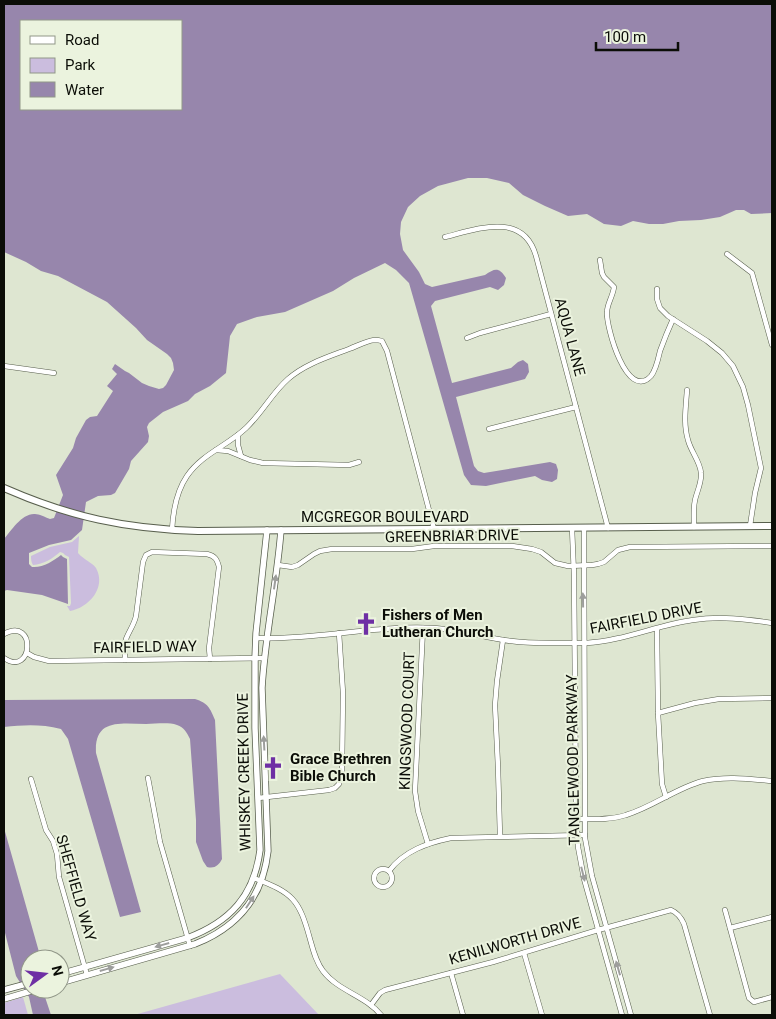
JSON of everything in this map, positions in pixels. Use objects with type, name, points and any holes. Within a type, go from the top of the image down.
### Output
[{"type":"main road","name":"MCGREGOR BOULEVARD","points":[[4,488],[51,507],[90,518],[136,527],[172,530],[772,526]]},
{"type":"street","name":"AQUA LANE","points":[[445,237],[492,226],[505,226],[522,234],[531,243],[608,528]]},
{"type":"street","points":[[727,254],[752,273],[772,345]]},
{"type":"street","points":[[600,260],[604,277],[614,286],[607,313],[617,354],[621,363],[634,380],[641,381],[652,375],[673,319]]},
{"type":"street","points":[[657,289],[657,299],[660,308],[668,316],[722,353],[733,366],[743,387],[761,468],[750,526]]},
{"type":"street","points":[[467,338],[551,314]]},
{"type":"street","points":[[172,530],[175,504],[183,483],[200,461],[238,435],[255,419],[283,384],[298,371],[317,361],[375,340],[382,341],[387,351],[434,529]]},
{"type":"street","points":[[4,366],[54,373]]},
{"type":"street","points":[[687,390],[685,420],[687,438],[698,462],[701,474],[693,514],[694,527]]},
{"type":"street","points":[[489,429],[576,407]]},
{"type":"street","points":[[238,435],[241,456]]},
{"type":"street","points":[[215,450],[228,451],[262,463],[349,465],[359,462]]},
{"type":"street","name":"TANGLEWOOD PARKWAY","points":[[572,528],[576,819],[579,859],[622,1015]]},
{"type":"street","name":"TANGLEWOOD PARKWAY","points":[[584,528],[585,835],[592,877],[631,1015]]},
{"type":"street","name":"WHISKEY CREEK DRIVE","points":[[70,971],[187,938],[213,927],[233,911],[245,896],[254,878],[260,850],[254,713],[255,658],[267,530]]},
{"type":"street","name":"WHISKEY CREEK DRIVE","points":[[70,980],[190,946],[208,939],[221,932],[246,908],[262,881],[268,851],[262,688],[281,530]]},
{"type":"street","name":"GREENBRIAR DRIVE","points":[[278,565],[292,567],[320,551],[332,549],[512,546],[541,552],[555,563],[568,566],[598,564],[604,562],[618,550],[630,547],[772,546]]},
{"type":"street","points":[[125,660],[126,638],[136,616],[143,562],[146,556],[152,552],[207,554],[218,560],[219,567],[209,648],[210,659]]},
{"type":"street","name":"FAIRFIELD DRIVE","points":[[256,638],[268,639],[405,627],[447,629],[526,643],[584,643],[620,638],[673,624],[706,618],[738,618],[772,623]]},
{"type":"street","name":"KINGSWOOD COURT","points":[[423,628],[415,791],[421,824],[428,844]]},
{"type":"street","points":[[658,629],[658,713],[662,784],[666,797]]},
{"type":"street","points":[[4,634],[17,631],[27,639],[28,646],[27,653],[20,660],[14,661],[4,658]]},
{"type":"street","points":[[258,798],[329,790],[339,784],[342,771],[344,714],[339,633]]},
{"type":"street","points":[[500,836],[495,705],[503,640]]},
{"type":"street","name":"FAIRFIELD WAY","points":[[27,653],[48,661],[265,658]]},
{"type":"street","points":[[658,713],[719,699],[772,698]]},
{"type":"street","name":"SHEFFIELD WAY","points":[[31,778],[46,830],[53,841],[57,854],[59,876],[87,975]]},
{"type":"street","points":[[148,778],[160,842],[190,946]]},
{"type":"street","points":[[576,819],[625,816],[701,782],[720,778],[772,781]]},
{"type":"street","points":[[389,871],[403,856],[428,844],[451,838],[585,835]]},
{"type":"street","points":[[254,878],[289,895],[298,906],[316,958],[323,972],[336,983],[371,1005],[381,1015]]},
{"type":"street","name":"KENILWORTH DRIVE","points":[[371,1005],[380,993],[385,990],[524,953],[672,910],[677,912],[682,918],[710,1015]]},
{"type":"street","points":[[725,910],[749,998],[754,1002],[772,998]]},
{"type":"street","points":[[730,928],[772,917]]},
{"type":"street","points":[[524,953],[542,1015]]},
{"type":"street","points":[[451,973],[463,1015]]},
{"type":"street","points":[[4,990],[20,986]]},
{"type":"street","points":[[4,999],[20,995]]},
{"type":"street","points":[[619,1006],[628,1003]]},
{"type":"green space","points":[[79,536],[78,553],[96,568],[99,575],[99,583],[94,596],[89,601],[83,606],[70,611],[67,606],[70,606],[71,603],[69,557],[60,552],[48,561],[33,565],[31,556],[50,547],[72,542]]},
{"type":"green space","points":[[280,974],[319,1015],[134,1015]]},
{"type":"green space","points":[[20,998],[24,999],[28,1015],[4,1015],[4,1003]]},
{"type":"water","points":[[4,4],[772,4],[772,213],[751,214],[744,210],[736,210],[720,217],[701,220],[663,224],[633,221],[621,226],[604,224],[587,214],[568,216],[523,195],[509,183],[487,178],[468,178],[438,186],[420,196],[408,207],[401,222],[400,234],[403,250],[425,284],[432,287],[485,275],[497,270],[506,278],[504,285],[498,290],[490,287],[435,301],[431,306],[452,383],[511,368],[523,360],[528,364],[529,372],[525,379],[456,397],[474,466],[478,471],[484,473],[550,462],[556,464],[558,470],[557,479],[552,482],[535,476],[486,486],[471,485],[464,475],[409,283],[396,270],[385,263],[333,291],[285,312],[257,317],[237,324],[230,336],[226,373],[188,401],[163,412],[149,423],[147,427],[148,442],[131,461],[129,469],[115,493],[98,496],[86,502],[82,530],[71,540],[49,545],[29,553],[29,564],[32,567],[44,565],[61,555],[67,559],[68,604],[42,595],[4,591],[4,539],[21,519],[30,514],[50,519],[54,518],[63,495],[56,475],[73,448],[86,420],[97,416],[113,391],[107,386],[117,374],[112,369],[115,364],[142,383],[159,389],[166,385],[174,370],[171,358],[147,340],[107,302],[58,276],[41,271],[4,252]]},
{"type":"water","points":[[195,699],[208,706],[215,720],[222,859],[214,867],[207,867],[196,842],[190,739],[186,732],[177,725],[170,724],[119,724],[104,728],[99,734],[96,753],[141,912],[120,917],[68,739],[61,729],[54,727],[32,725],[4,727],[4,700]]},
{"type":"water","points":[[4,828],[38,949],[20,949],[20,982],[16,976],[4,929]]},
{"type":"water","points":[[29,999],[46,999],[51,1015],[33,1015]]},
{"type":"place","name":"Fishers of Men Lutheran Church","points":[[366,624]]},
{"type":"place","name":"Grace Brethren Bible Church","points":[[273,768]]}]
